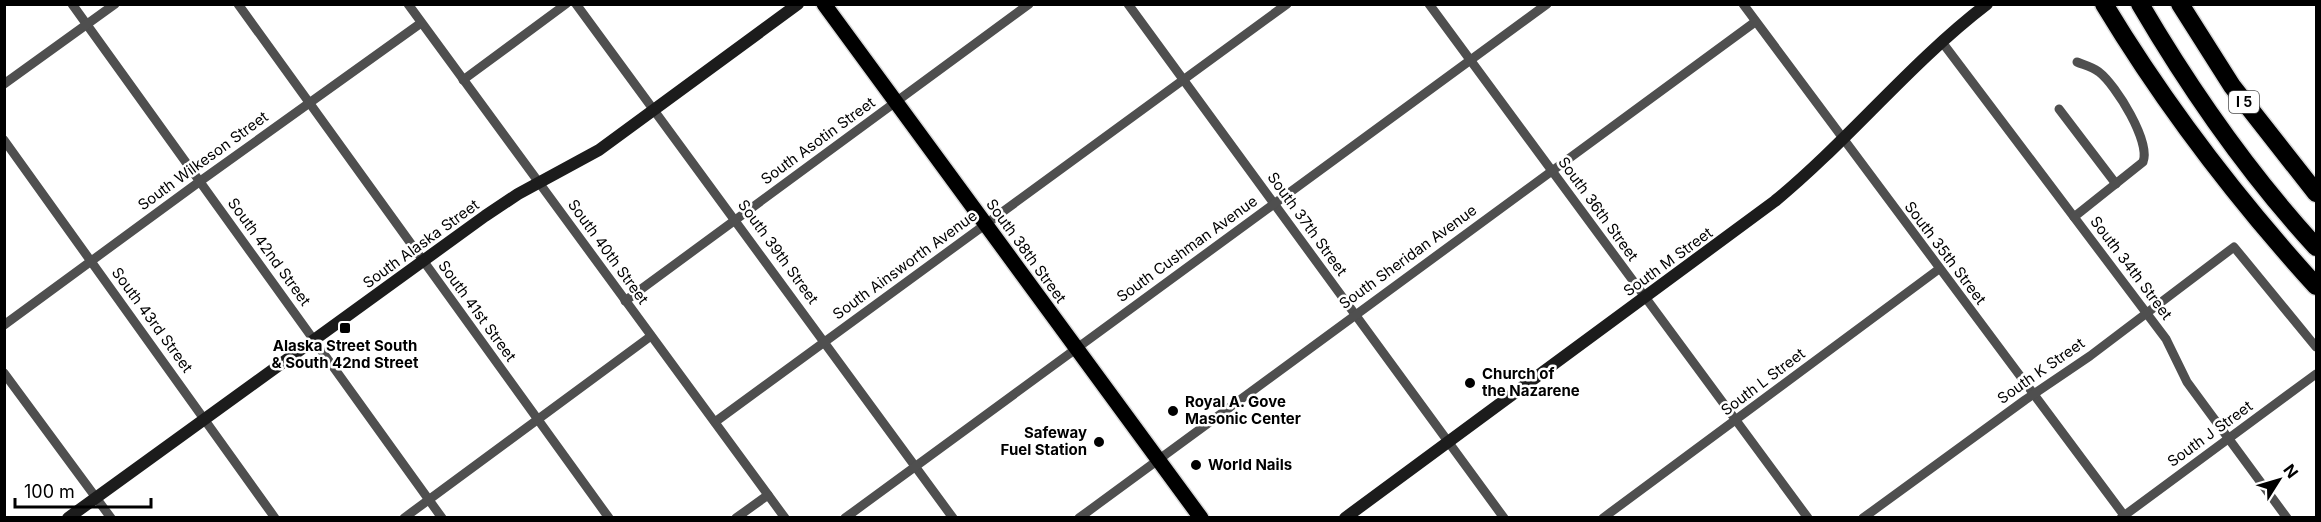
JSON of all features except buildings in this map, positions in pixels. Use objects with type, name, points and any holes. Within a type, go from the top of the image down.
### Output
[{"type":"highway","points":[[2104,4],[2139,60],[2206,154],[2316,286]]},
{"type":"highway","name":"I 5","points":[[2140,4],[2180,71],[2221,129],[2273,198],[2316,248]]},
{"type":"highway","name":"I 5","points":[[2180,4],[2232,86],[2316,193]]},
{"type":"main road","name":"South 38th Street","points":[[824,4],[1201,518]]},
{"type":"street","name":"South 42nd Street","points":[[72,4],[442,518]]},
{"type":"street","points":[[4,84],[115,4]]},
{"type":"street","name":"South 41st Street","points":[[238,4],[609,518]]},
{"type":"street","name":"South 40th Street","points":[[408,4],[785,518]]},
{"type":"street","points":[[463,80],[566,4]]},
{"type":"street","name":"South 39th Street","points":[[576,4],[953,518]]},
{"type":"street","name":"South Alaska Street","points":[[68,518],[493,210],[538,182],[590,156],[798,4]]},
{"type":"street","name":"South Asotin Street","points":[[625,301],[1029,4]]},
{"type":"street","name":"South 37th Street","points":[[1128,4],[1504,518]]},
{"type":"street","name":"South Ainsworth Avenue","points":[[715,422],[1287,4]]},
{"type":"street","name":"South 36th Street","points":[[1429,4],[1808,518]]},
{"type":"street","name":"South Cushman Avenue","points":[[845,518],[1547,4]]},
{"type":"street","name":"South 35th Street","points":[[1743,4],[2123,517]]},
{"type":"street","name":"South M Street","points":[[1345,518],[1775,201],[1941,42],[1987,4]]},
{"type":"street","name":"South Sheridan Avenue","points":[[1079,518],[1755,22]]},
{"type":"street","name":"South Wilkeson Street","points":[[4,325],[422,23]]},
{"type":"street","name":"South 34th Street","points":[[1941,42],[2147,313],[2176,353],[2184,377],[2287,518]]},
{"type":"street","points":[[2074,217],[2143,162],[2144,144],[2109,82],[2099,71],[2077,62]]},
{"type":"street","points":[[2059,109],[2116,184]]},
{"type":"street","name":"South 43rd Street","points":[[4,140],[275,518]]},
{"type":"street","name":"South K Street","points":[[1863,518],[2147,313],[2234,247],[2316,347]]},
{"type":"street","name":"South L Street","points":[[1604,518],[1939,269]]},
{"type":"street","points":[[404,518],[651,336]]},
{"type":"street","points":[[4,373],[111,518]]},
{"type":"street","name":"South J Street","points":[[2123,517],[2316,374]]},
{"type":"street","points":[[736,518],[768,495]]},
{"type":"place","name":"Alaska Street South & South 42nd Street","points":[[345,328]]},
{"type":"place","name":"Church of the Nazarene","points":[[1470,383]]},
{"type":"place","name":"Royal A. Gove Masonic Center","points":[[1173,411]]},
{"type":"place","name":"Safeway Fuel Station","points":[[1099,442]]},
{"type":"place","name":"World Nails","points":[[1196,465]]}]
